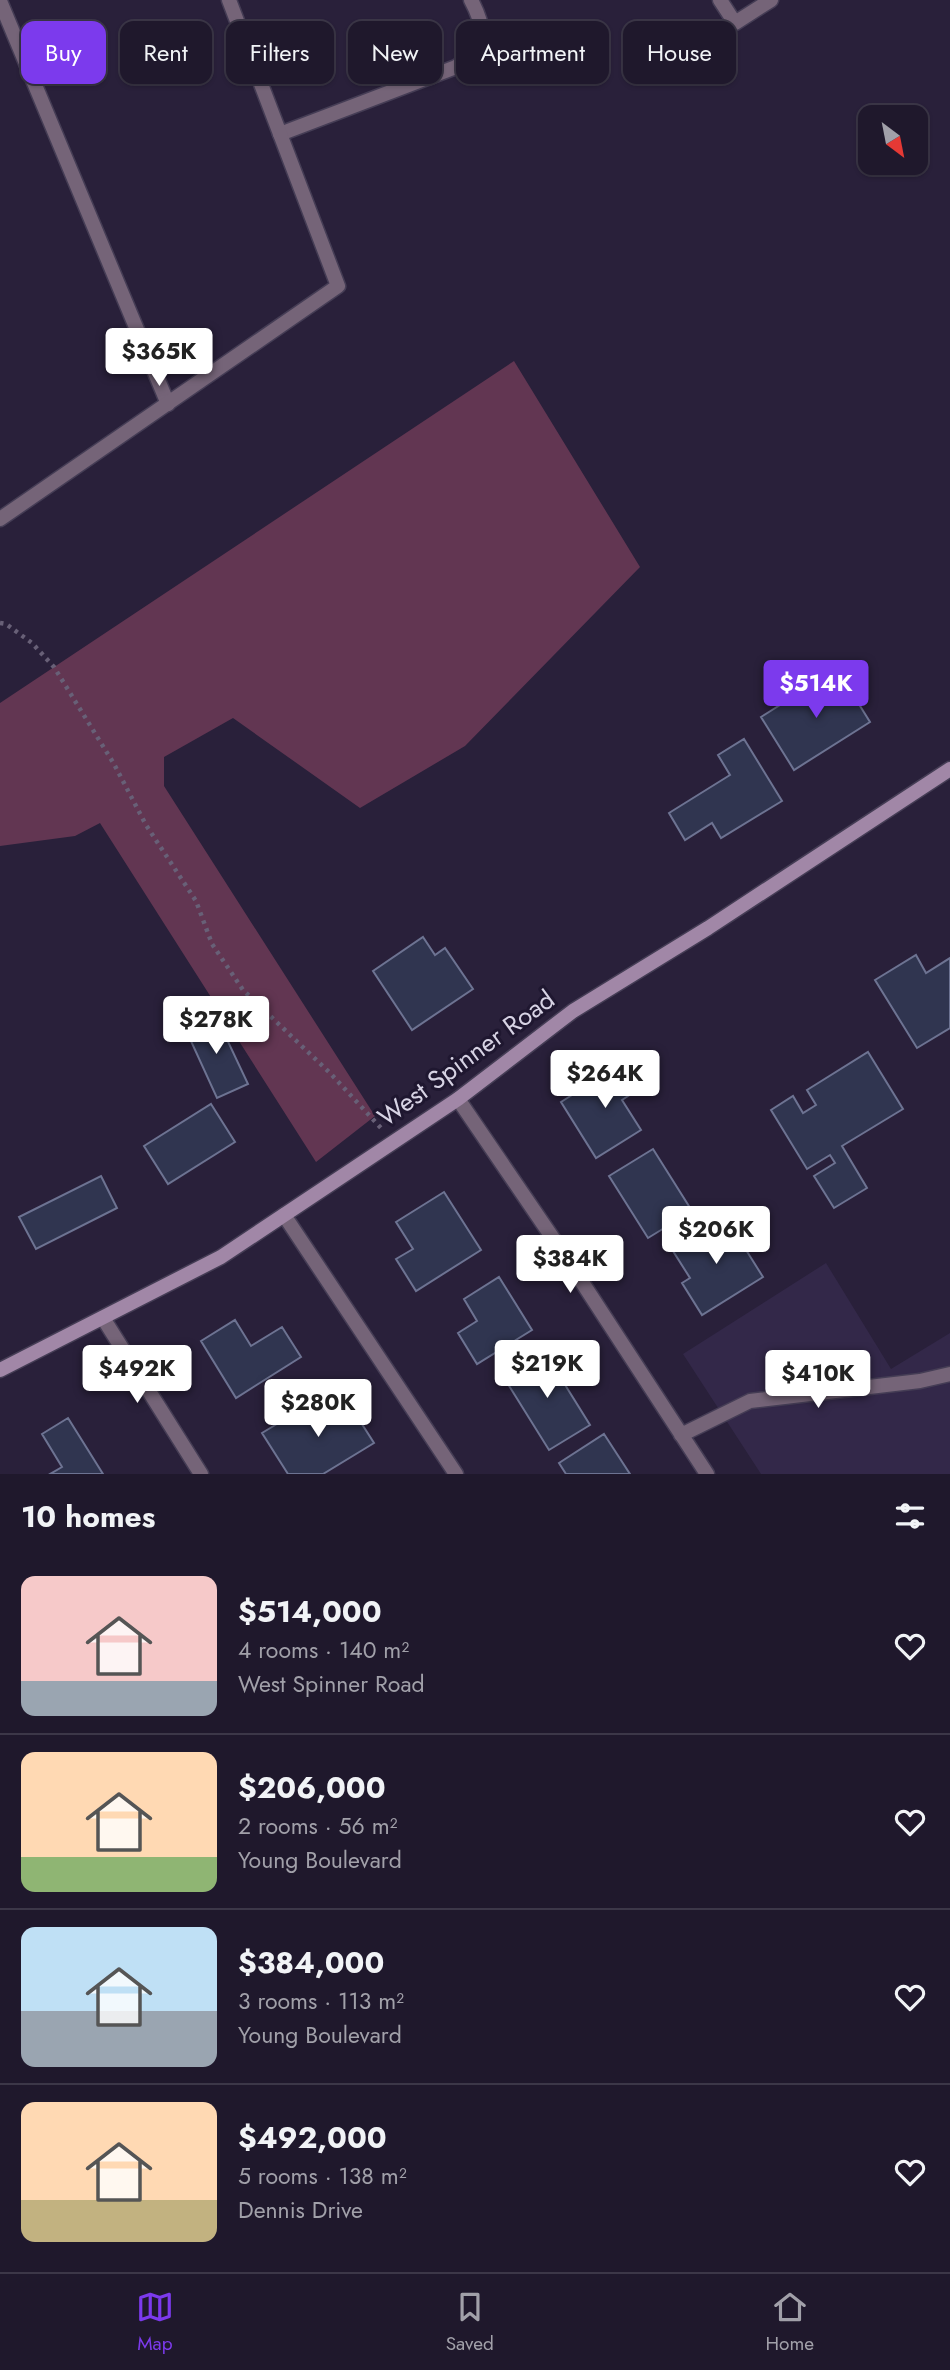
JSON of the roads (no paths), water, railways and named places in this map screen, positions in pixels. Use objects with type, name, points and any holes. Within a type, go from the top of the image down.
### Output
[{"type":"street","points":[[1,516],[338,286],[229,0]]},
{"type":"street","points":[[280,134],[456,67],[466,60],[478,49],[482,36],[480,18],[471,0]]},
{"type":"street","points":[[720,0],[735,23],[771,0]]},
{"type":"street","points":[[0,1],[168,404]]},
{"type":"street","name":"West Spinner Road","points":[[0,1370],[221,1257],[458,1099],[573,1011],[708,928],[950,769]]},
{"type":"street","points":[[458,1099],[565,1256],[707,1474]]},
{"type":"street","points":[[284,1215],[456,1474]]},
{"type":"street","points":[[103,1318],[201,1474]]},
{"type":"street","points":[[681,1435],[750,1401],[920,1381],[950,1374]]}]
